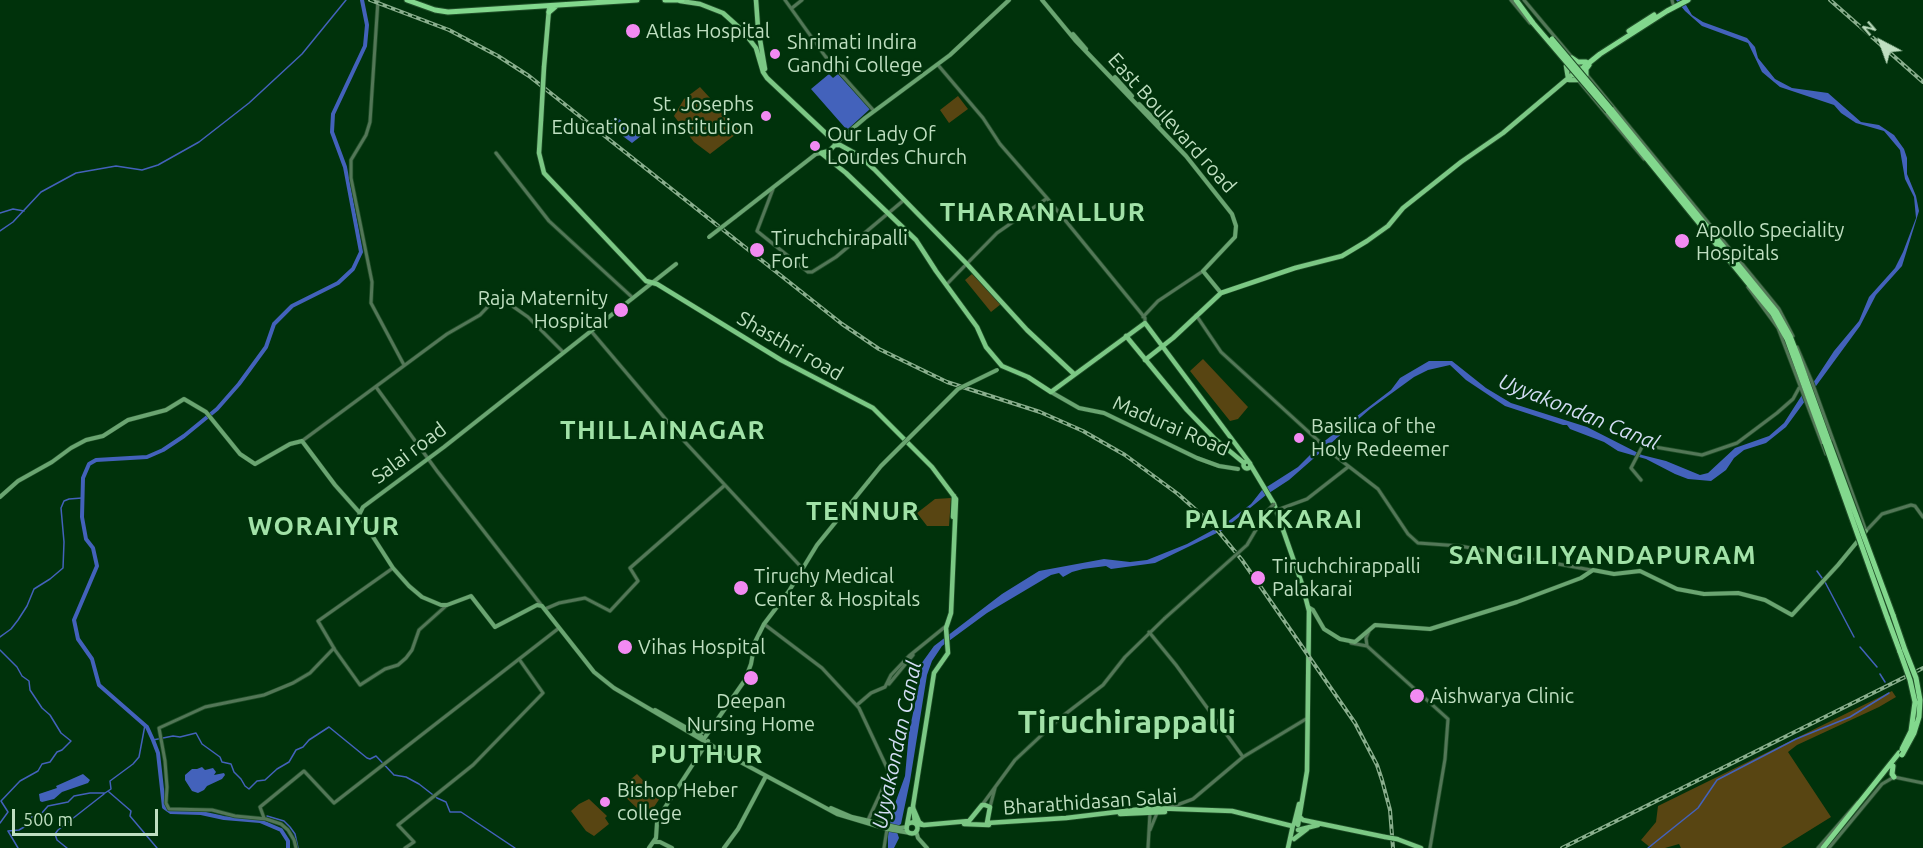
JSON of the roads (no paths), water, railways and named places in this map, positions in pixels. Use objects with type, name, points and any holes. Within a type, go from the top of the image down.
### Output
[{"type":"highway","points":[[407,0],[448,12],[549,7],[605,0]]},
{"type":"highway","points":[[413,0],[439,9],[454,10],[549,7],[637,0]]},
{"type":"highway","points":[[665,0],[682,0]]},
{"type":"highway","points":[[1520,0],[1535,22],[1645,150],[1776,311],[1790,336],[1910,680],[1915,702],[1911,731],[1901,754],[1824,848]]},
{"type":"highway","points":[[1581,68],[1680,2]]},
{"type":"highway","points":[[1572,77],[1586,62],[1641,23],[1680,2]]},
{"type":"highway","points":[[1572,58],[1581,63],[1586,62]]},
{"type":"highway","points":[[1586,75],[1586,69],[1594,59]]},
{"type":"highway","points":[[1610,110],[1659,176],[1773,314],[1787,339],[1807,387]]},
{"type":"highway","points":[[1824,848],[1901,754]]},
{"type":"highway","points":[[1893,766],[1894,777]]},
{"type":"main road","points":[[695,0],[699,4]]},
{"type":"main road","points":[[756,0],[760,55]]},
{"type":"main road","points":[[710,237],[774,184],[816,154],[829,151],[874,111],[938,64],[1009,0]]},
{"type":"main road","name":"East Boulevard road","points":[[1044,0],[1075,40],[1179,149],[1235,219],[1236,234],[1203,271]]},
{"type":"main road","points":[[677,1],[699,4],[723,13],[737,25],[756,48],[770,77],[837,144],[860,156],[966,263],[1027,330],[1074,374]]},
{"type":"main road","name":"Shasthri road","points":[[549,7],[539,153],[548,178],[644,279],[781,360],[873,408],[932,467],[954,495],[948,613],[945,630]]},
{"type":"main road","points":[[1145,360],[1221,293],[1295,268],[1341,256],[1367,241],[1388,226],[1403,208],[1468,157],[1503,133],[1572,77],[1566,66]]},
{"type":"main road","points":[[829,151],[831,160]]},
{"type":"main road","points":[[821,153],[916,240],[977,327],[983,342],[999,363],[1051,392],[1145,323],[1243,454],[1246,465]]},
{"type":"main road","name":"Salai road","points":[[359,512],[676,264]]},
{"type":"main road","points":[[1203,271],[1221,293]]},
{"type":"main road","points":[[1126,336],[1200,424],[1256,473],[1274,504],[1290,548],[1308,607],[1304,777],[1294,839],[1289,848]]},
{"type":"main road","points":[[997,370],[1000,367],[999,363]]},
{"type":"main road","points":[[649,848],[654,843],[660,815],[714,724],[745,680],[755,642],[764,624],[785,597],[817,545],[880,466],[958,389],[1006,368]]},
{"type":"main road","name":"Madurai Road","points":[[1051,392],[1079,408],[1104,413],[1197,458],[1238,469],[1246,465]]},
{"type":"main road","points":[[0,497],[18,481],[83,441],[104,436],[128,420],[166,410],[183,399],[187,399],[206,412],[240,454],[255,464],[290,444],[302,441],[335,485],[359,512],[393,568],[420,596],[441,605],[471,596],[495,627],[537,605],[544,607],[594,672],[613,687],[766,776],[837,814],[887,827]]},
{"type":"main road","points":[[1308,607],[1313,609],[1324,629],[1350,642],[1358,640],[1375,625],[1430,629],[1517,602],[1581,578],[1593,570],[1614,574],[1644,572],[1666,585],[1704,594],[1738,593],[1768,602],[1792,615],[1866,531]]},
{"type":"main road","points":[[925,848],[919,842],[915,830],[913,806],[934,673],[947,656],[945,630]]},
{"type":"main road","points":[[907,826],[932,672],[947,647]]},
{"type":"main road","points":[[648,707],[706,740]]},
{"type":"main road","points":[[1289,848],[1299,816],[1306,778],[1306,719]]},
{"type":"main road","points":[[695,732],[704,731],[714,724]]},
{"type":"main road","points":[[766,776],[837,811],[887,827]]},
{"type":"main road","points":[[724,848],[738,829],[766,776]]},
{"type":"main road","name":"Bharathidasan Salai","points":[[887,827],[915,830],[968,822],[982,805],[990,807],[987,823],[1091,816]]},
{"type":"main road","points":[[913,806],[919,822],[924,825]]},
{"type":"main road","name":"Bharathidasan Salai","points":[[915,830],[924,825],[968,822],[997,825],[1150,810],[1232,811],[1295,828]]},
{"type":"main road","points":[[1299,816],[1302,820],[1385,838]]},
{"type":"main road","points":[[899,830],[910,822],[925,848]]},
{"type":"main road","points":[[1295,828],[1314,823]]},
{"type":"main road","points":[[1295,828],[1319,825],[1397,840],[1421,848]]},
{"type":"main road","points":[[907,826],[915,830]]},
{"type":"main road","points":[[1294,839],[1310,827]]},
{"type":"main road","points":[[1397,840],[1415,848]]},
{"type":"main road","points":[[654,843],[660,842],[672,848]]},
{"type":"street","points":[[378,0],[370,122],[366,135],[351,160],[351,178],[372,282],[371,303],[404,365]]},
{"type":"street","points":[[785,0],[825,56],[874,111]]},
{"type":"street","points":[[792,8],[802,0]]},
{"type":"street","points":[[1511,0],[1566,66]]},
{"type":"street","points":[[1520,0],[1581,68],[1779,309],[1792,335],[1807,387],[1806,402],[1824,437],[1858,540]]},
{"type":"street","points":[[938,64],[1000,144],[1143,316],[1145,323]]},
{"type":"street","points":[[1572,77],[1659,176],[1770,316],[1778,328],[1796,374],[1799,389],[1793,399],[1762,426],[1737,443],[1702,455],[1643,446],[1632,468],[1641,480]]},
{"type":"street","points":[[496,153],[549,221],[633,298]]},
{"type":"street","points":[[774,184],[757,231],[808,272],[817,271],[836,257],[904,200]]},
{"type":"street","points":[[946,285],[997,233],[1047,198]]},
{"type":"street","points":[[1143,316],[1158,301],[1203,271]]},
{"type":"street","points":[[302,441],[447,334],[480,315],[498,296],[528,317],[563,352]]},
{"type":"street","points":[[1196,315],[1221,352],[1330,452],[1379,490],[1408,534],[1418,543],[1460,546],[1593,570]]},
{"type":"street","points":[[591,331],[685,442],[802,568]]},
{"type":"street","points":[[1796,374],[1807,387],[1815,390],[1866,531],[1882,514],[1911,505],[1915,506],[1923,517]]},
{"type":"street","points":[[376,387],[544,607],[585,598],[610,610],[638,581],[630,568],[725,485]]},
{"type":"street","points":[[1277,510],[1307,499],[1348,467]]},
{"type":"street","points":[[982,805],[1015,760],[1060,718],[1103,685],[1149,632],[1247,545],[1263,517],[1274,504]]},
{"type":"street","points":[[393,568],[318,621],[360,685],[385,669],[398,665],[406,658],[412,650],[419,630],[447,605]]},
{"type":"street","points":[[764,624],[822,668],[856,705],[888,770],[874,810],[870,819],[866,820]]},
{"type":"street","points":[[1371,627],[1366,638],[1367,646],[1448,719],[1445,759],[1430,848]]},
{"type":"street","points":[[264,818],[260,807],[304,771],[334,803],[559,628]]},
{"type":"street","points":[[856,705],[871,693],[885,687],[895,670],[945,630]]},
{"type":"street","points":[[1149,632],[1243,757]]},
{"type":"street","points":[[1350,642],[1363,647],[1367,646]]},
{"type":"street","points":[[296,848],[288,830],[281,824],[264,818],[235,816],[212,810],[169,809],[166,803],[167,782],[159,728],[203,707],[264,695],[310,673],[334,648]]},
{"type":"street","points":[[405,848],[414,842],[398,825],[436,797],[473,765],[543,693],[519,659]]},
{"type":"street","points":[[1150,830],[1157,810],[1193,799],[1243,757],[1306,719]]},
{"type":"street","points":[[1824,848],[1882,784],[1894,777],[1923,783]]},
{"type":"street","points":[[990,807],[996,786]]},
{"type":"street","points":[[874,810],[874,819],[882,824]]},
{"type":"street","points":[[1148,848],[1150,810]]},
{"type":"street","points":[[884,848],[887,827]]},
{"type":"water","points":[[1676,0],[1683,0],[1692,15],[1703,22],[1747,38],[1755,47],[1758,58],[1775,79],[1792,88],[1828,93],[1861,122],[1879,125],[1894,135],[1904,149],[1907,158],[1907,174],[1919,211],[1902,266],[1876,295],[1860,326],[1786,427],[1766,443],[1744,450],[1734,458],[1726,470],[1711,481],[1688,479],[1646,459],[1618,451],[1604,442],[1570,429],[1567,425],[1505,406],[1466,380],[1450,365],[1428,370],[1414,377],[1370,409],[1289,480],[1266,495],[1223,530],[1155,563],[1111,569],[1106,566],[1083,569],[1063,577],[1059,573],[1051,575],[987,613],[942,646],[932,661],[927,675],[910,781],[901,824],[898,826],[899,838],[894,848],[888,848],[888,833],[893,809],[905,776],[909,732],[922,671],[921,664],[934,646],[1002,594],[1039,571],[1104,559],[1130,562],[1147,560],[1187,544],[1226,523],[1251,504],[1262,490],[1298,467],[1322,443],[1391,390],[1400,378],[1429,361],[1452,361],[1486,388],[1511,403],[1587,427],[1642,455],[1666,461],[1700,475],[1708,473],[1735,448],[1769,436],[1784,423],[1834,351],[1859,321],[1869,297],[1895,268],[1916,218],[1914,197],[1905,179],[1900,150],[1884,131],[1856,123],[1834,105],[1780,87],[1762,72],[1748,43],[1702,26]]},
{"type":"water","points":[[829,74],[833,78],[838,74],[870,109],[847,130],[811,89]]},
{"type":"water","points":[[615,116],[641,136],[632,143],[608,125]]},
{"type":"water","points":[[202,767],[205,770],[213,768],[216,772],[214,775],[224,773],[225,775],[198,793],[192,791],[185,780],[185,775],[192,769]]},
{"type":"water","points":[[83,774],[90,780],[88,783],[62,792],[54,799],[40,801],[39,794],[57,788],[56,786]]},
{"type":"waterway","points":[[0,231],[13,222],[41,192],[76,173],[116,166],[142,170],[158,165],[199,142],[249,103],[302,54],[346,0]]},
{"type":"waterway","points":[[288,848],[288,841],[281,830],[260,821],[224,818],[201,813],[171,812],[164,807],[158,753],[147,727],[99,685],[92,659],[78,639],[74,620],[97,566],[93,548],[86,539],[82,517],[83,478],[89,464],[96,460],[147,457],[163,450],[184,436],[217,409],[239,384],[266,347],[274,324],[292,306],[338,283],[353,269],[361,252],[345,167],[332,132],[333,114],[365,46],[367,25],[362,0]]},
{"type":"waterway","points":[[0,213],[13,209],[24,211]]},
{"type":"waterway","points":[[0,637],[18,620],[34,589],[63,568],[64,542],[61,508],[64,501],[82,498]]},
{"type":"waterway","points":[[1817,571],[1822,578]]},
{"type":"waterway","points":[[1825,582],[1854,637]]},
{"type":"waterway","points":[[1860,647],[1877,667]]},
{"type":"waterway","points":[[0,650],[29,681],[30,690],[42,708],[50,715],[61,733],[71,741],[57,752],[50,762],[42,764],[38,771],[20,781],[1,801],[8,812],[0,823]]},
{"type":"waterway","points":[[1880,674],[1885,682]]},
{"type":"waterway","points":[[1648,848],[1698,808],[1717,780],[1796,739],[1850,717],[1889,693]]},
{"type":"waterway","points":[[18,848],[8,831],[19,830],[31,823],[32,816],[41,814],[48,806],[68,802],[74,796],[105,793],[111,789],[110,781],[139,757],[145,725]]},
{"type":"waterway","points":[[153,740],[196,733],[202,744],[220,757],[222,762],[231,764],[234,772],[249,789],[257,781],[265,780],[289,762],[296,750],[329,727],[367,758],[376,756],[394,775],[406,777],[446,802],[450,812],[461,812],[515,848]]},
{"type":"waterway","points":[[109,792],[131,811],[130,816],[157,848]]},
{"type":"waterway","points":[[67,848],[57,840],[55,834],[104,794]]},
{"type":"waterway","points":[[267,816],[284,821],[290,827],[295,834],[298,848]]},
{"type":"railway","points":[[370,0],[449,30],[498,56],[529,76],[842,324],[879,349],[947,382],[1040,412],[1083,431],[1125,455],[1178,494],[1213,525],[1242,560],[1355,723],[1377,765],[1382,780],[1390,810],[1393,848]]},
{"type":"railway","points":[[1830,0],[1923,82]]},
{"type":"railway","points":[[1562,848],[1923,668]]},
{"type":"place","name":"Atlas Hospital","points":[[633,31]]},
{"type":"place","name":"Shrimati Indira Gandhi College","points":[[775,54]]},
{"type":"place","name":"St. Josephs Educational institution","points":[[766,116]]},
{"type":"place","name":"Our Lady Of Lourdes Church","points":[[815,146]]},
{"type":"place","name":"Apollo Speciality Hospitals","points":[[1682,241]]},
{"type":"place","name":"Tiruchchirapalli Fort","points":[[757,250]]},
{"type":"place","name":"Raja Maternity Hospital","points":[[621,310]]},
{"type":"place","name":"Basilica of the Holy Redeemer","points":[[1299,438]]},
{"type":"place","name":"Tiruchchirappalli Palakarai","points":[[1258,578]]},
{"type":"place","name":"Tiruchy Medical Center & Hospitals","points":[[741,588]]},
{"type":"place","name":"Vihas Hospital","points":[[625,647]]},
{"type":"place","name":"Deepan Nursing Home","points":[[751,678]]},
{"type":"place","name":"Aishwarya Clinic","points":[[1417,696]]},
{"type":"place","name":"Bishop Heber college","points":[[605,802]]},
{"type":"district","name":"THARANALLUR","points":[[1043,212]]},
{"type":"district","name":"THILLAINAGAR","points":[[663,430]]},
{"type":"district","name":"TENNUR","points":[[863,511]]},
{"type":"district","name":"PALAKKARAI","points":[[1274,519]]},
{"type":"district","name":"WORAIYUR","points":[[324,526]]},
{"type":"district","name":"SANGILIYANDAPURAM","points":[[1603,555]]},
{"type":"district","name":"Tiruchirappalli","points":[[1127,722]]},
{"type":"district","name":"PUTHUR","points":[[707,754]]},
{"type":"water label","name":"Uyyakondan Canal","points":[[1579,412]]},
{"type":"water label","name":"Uyyakondan Canal","points":[[897,745]]}]
